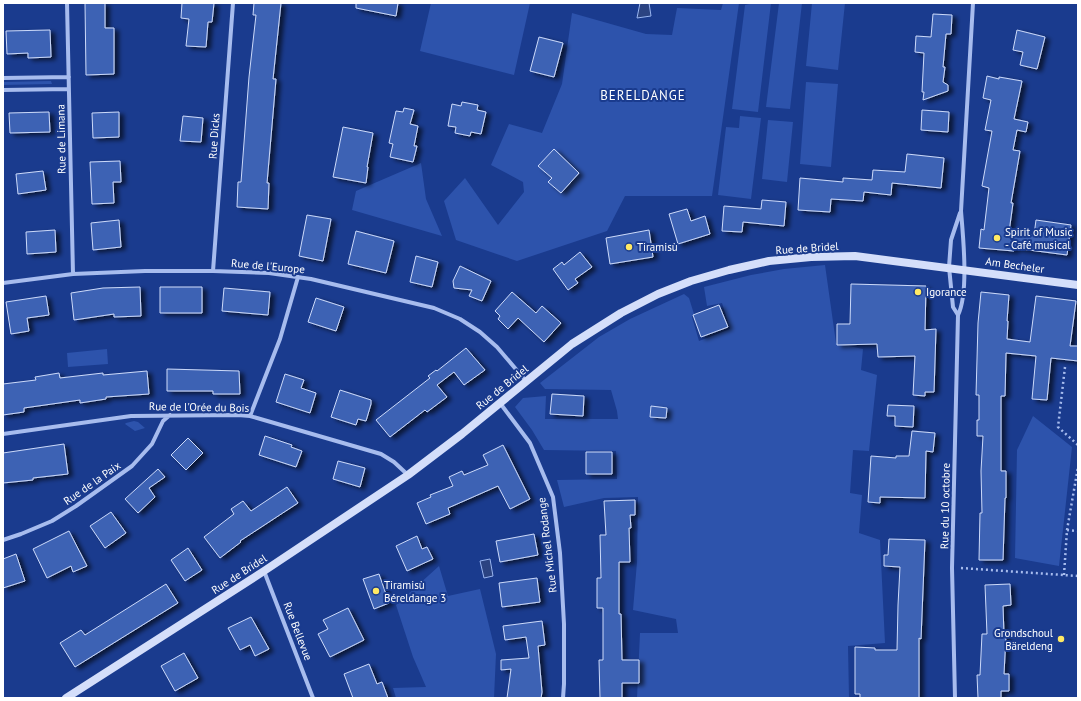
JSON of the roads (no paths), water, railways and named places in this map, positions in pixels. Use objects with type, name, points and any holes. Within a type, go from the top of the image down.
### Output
[{"type":"main road","name":"Rue de Bridel","points":[[66,698],[264,571],[408,475],[462,434],[572,344],[620,313],[691,281],[729,270],[769,261],[811,257],[855,256],[949,267]]},
{"type":"main road","name":"Am Becheler","points":[[949,267],[1078,285]]},
{"type":"street","name":"Rue de Limana","points":[[67,3],[74,274]]},
{"type":"street","name":"Rue Dicks","points":[[213,271],[233,3]]},
{"type":"street","points":[[964,269],[961,211],[972,3]]},
{"type":"street","points":[[3,78],[69,77]]},
{"type":"street","points":[[3,90],[69,89]]},
{"type":"street","points":[[949,267],[951,240],[961,211]]},
{"type":"street","name":"Rue du 10 octobre","points":[[949,267],[952,307],[958,315]]},
{"type":"street","name":"Rue du 10 octobre","points":[[955,698],[952,568],[958,315],[962,307],[964,269]]},
{"type":"street","name":"Rue de l'Europe","points":[[3,283],[74,274],[145,271],[269,273],[298,277],[434,308],[460,319],[480,332],[497,347],[526,381]]},
{"type":"street","points":[[250,416],[280,339],[298,277]]},
{"type":"street","name":"Rue Michel Rodange","points":[[500,403],[530,443],[553,497],[560,554],[564,624],[563,698]]},
{"type":"street","name":"Rue de la Paix","points":[[3,540],[52,520],[76,506],[132,466],[152,444],[163,422],[170,415]]},
{"type":"street","name":"Rue de l'Orée du Bois","points":[[3,434],[131,416],[250,416],[381,454],[394,462],[408,475]]},
{"type":"street","name":"Rue Bellevue","points":[[264,571],[313,698]]},
{"type":"place","name":"Spirit of Music - Café musical","points":[[997,238]]},
{"type":"place","name":"Tiramisù","points":[[629,247]]},
{"type":"place","name":"Igorance","points":[[918,292]]},
{"type":"place","name":"Tiramisù Béreldange 3","points":[[376,591]]},
{"type":"place","name":"Grondschoul Bäreldeng","points":[[1061,639]]},
{"type":"district","name":"BERELDANGE","points":[[643,95]]}]
